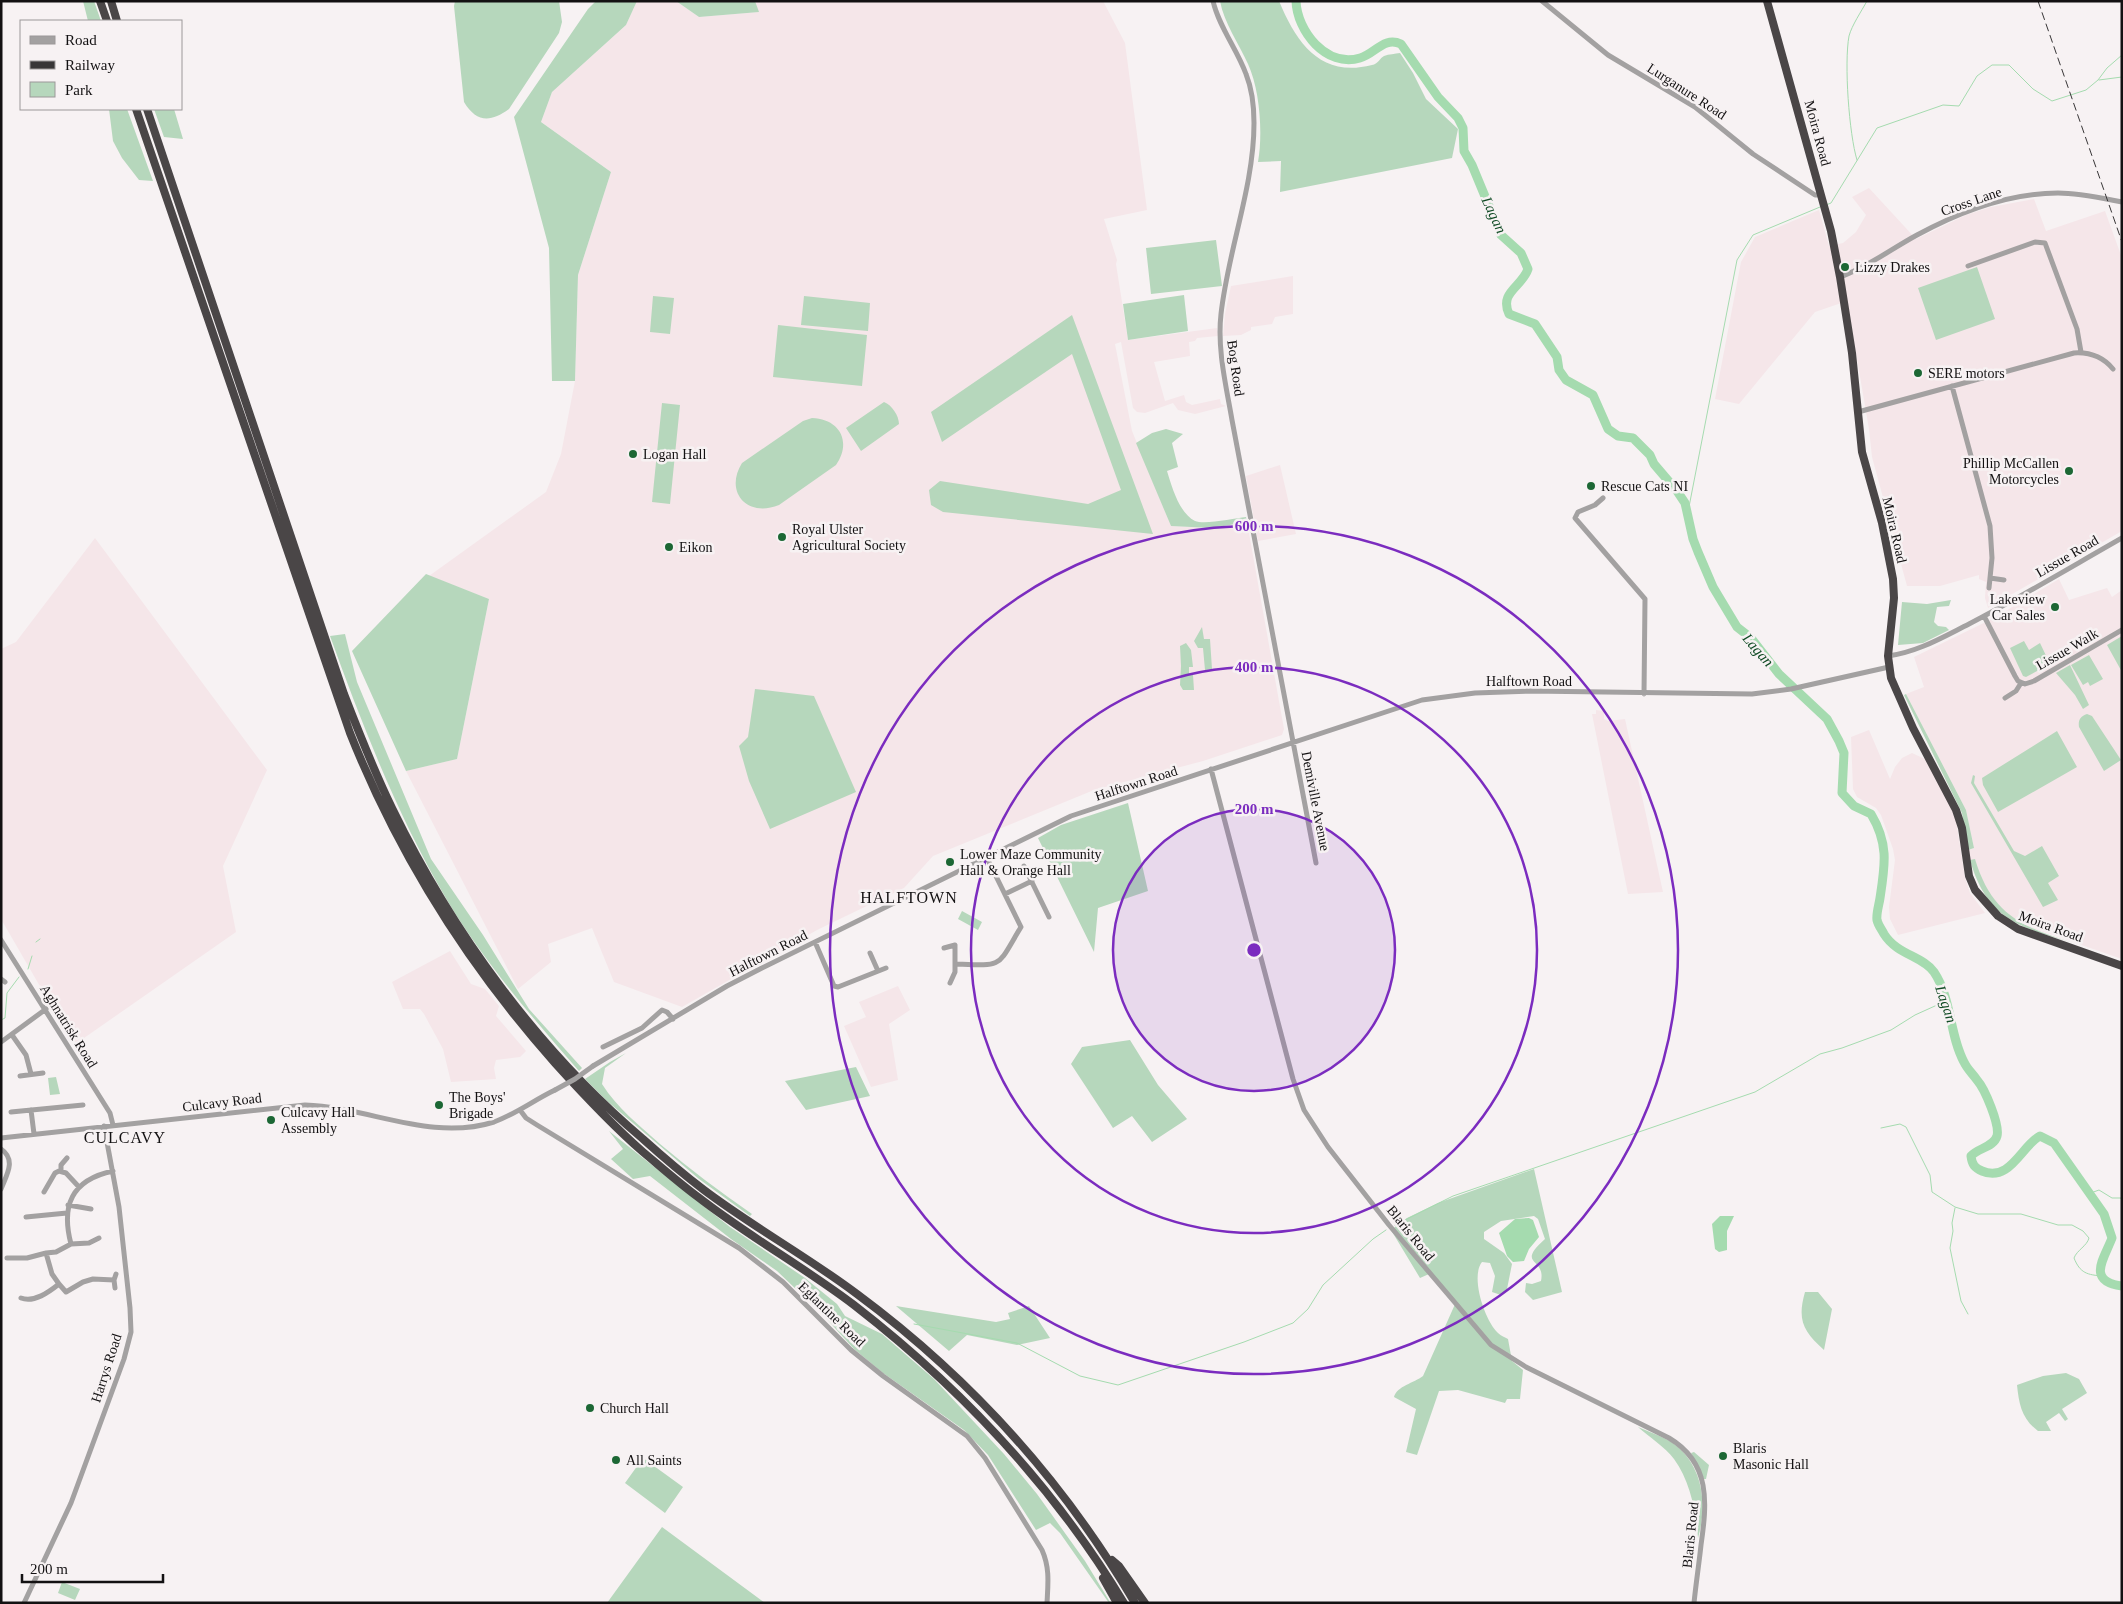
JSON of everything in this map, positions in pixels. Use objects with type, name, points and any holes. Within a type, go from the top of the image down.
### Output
[{"type":"highway","points":[[100,1],[107,20]]},
{"type":"highway","points":[[111,1],[117,20]]},
{"type":"highway","name":"Moira Road","points":[[1767,1],[1823,202],[1840,277],[1852,353],[1862,452],[1882,523],[1893,579],[1894,598],[1888,656],[1891,678],[1900,700],[1956,810],[1962,828],[1967,864],[1976,890],[1989,907],[2008,923],[2027,933],[2122,966]]},
{"type":"highway","points":[[136,110],[350,732],[381,805],[410,862],[460,943],[527,1032],[609,1120],[640,1150],[698,1197],[846,1299],[940,1377],[1028,1469],[1087,1546],[1124,1603]]},
{"type":"highway","points":[[147,110],[348,704],[392,810],[455,920],[492,974],[556,1053],[641,1138],[705,1191],[847,1286],[939,1362],[989,1410],[1035,1461],[1103,1552],[1135,1603]]},
{"type":"highway","points":[[1087,1546],[1117,1603]]},
{"type":"highway","points":[[1103,1552],[1119,1566],[1145,1603]]},
{"type":"street","name":"Bog Road","points":[[1213,1],[1221,23],[1246,74],[1252,98],[1254,123],[1252,154],[1221,313],[1221,352],[1293,743]]},
{"type":"street","name":"Lurganure Road","points":[[1542,1],[1608,55],[1695,106],[1763,161],[1823,202]]},
{"type":"street","name":"Cross Lane","points":[[1840,277],[1859,270],[1945,221],[1966,212],[2000,202],[2058,193],[2092,196],[2122,202]]},
{"type":"street","points":[[1968,266],[2035,242],[2045,243],[2077,329],[2081,352]]},
{"type":"street","points":[[1858,412],[2068,354],[2081,352],[2098,357],[2113,369]]},
{"type":"street","points":[[1952,386],[1990,526],[1992,548],[1989,588]]},
{"type":"street","points":[[1603,498],[1595,505],[1578,512],[1575,518],[1645,599],[1644,694]]},
{"type":"street","name":"Lissue Road","points":[[1888,656],[1929,644],[1984,616],[2122,538]]},
{"type":"street","points":[[1990,578],[2004,580]]},
{"type":"street","points":[[1984,616],[2015,676],[2021,683]]},
{"type":"street","name":"Lissue Walk","points":[[2005,698],[2016,691],[2021,683],[2034,681],[2122,630]]},
{"type":"street","name":"Halftown Road","points":[[555,1090],[575,1080],[593,1066],[727,986],[1071,816],[1413,703],[1440,697],[1530,691],[1741,694],[1779,691],[1889,668]]},
{"type":"street","name":"Demiville Avenue","points":[[1293,743],[1316,863]]},
{"type":"street","name":"Blaris Road","points":[[1211,769],[1293,1079],[1308,1119],[1389,1225],[1490,1345],[1526,1367],[1669,1438],[1686,1451],[1698,1469],[1705,1496],[1704,1522],[1694,1603]]},
{"type":"street","points":[[955,964],[989,965],[996,963],[1005,956],[1021,927],[987,858]]},
{"type":"street","points":[[1024,866],[1049,917]]},
{"type":"street","points":[[1005,894],[1032,881]]},
{"type":"street","name":"Aghnatrisk Road","points":[[2,942],[110,1113],[113,1125]]},
{"type":"street","points":[[815,942],[834,986],[838,987],[886,968]]},
{"type":"street","points":[[944,948],[955,945],[955,972],[950,983]]},
{"type":"street","points":[[870,953],[878,971]]},
{"type":"street","points":[[1,1042],[46,1009]]},
{"type":"street","points":[[603,1047],[642,1028],[662,1010],[668,1012],[673,1019]]},
{"type":"street","points":[[12,1035],[26,1055],[31,1074]]},
{"type":"street","points":[[20,1076],[43,1073]]},
{"type":"street","name":"Culcavy Road","points":[[1,1138],[305,1105],[351,1110],[437,1129],[452,1129],[494,1122],[555,1090]]},
{"type":"street","points":[[11,1112],[83,1105]]},
{"type":"street","points":[[31,1110],[34,1134]]},
{"type":"street","name":"Eglantine Road","points":[[520,1110],[526,1118],[537,1125],[739,1248],[799,1297],[851,1350],[883,1376],[967,1436],[985,1458],[1042,1550],[1048,1565],[1047,1603]]},
{"type":"street","name":"Harrys Road","points":[[24,1603],[71,1503],[130,1338],[131,1324],[125,1259],[113,1171],[104,1126]]},
{"type":"street","points":[[1,1150],[10,1159],[10,1166],[1,1189]]},
{"type":"street","points":[[61,1171],[63,1162],[67,1158]]},
{"type":"street","points":[[44,1192],[55,1173],[61,1171],[66,1173],[79,1187]]},
{"type":"street","points":[[71,1244],[67,1213],[71,1195],[79,1187],[95,1177],[113,1171]]},
{"type":"street","points":[[68,1205],[91,1209]]},
{"type":"street","points":[[26,1217],[67,1213]]},
{"type":"street","points":[[7,1258],[27,1258],[56,1252],[71,1244],[89,1243],[99,1238]]},
{"type":"street","points":[[46,1253],[52,1274],[66,1292],[83,1282],[93,1279],[114,1280]]},
{"type":"street","points":[[115,1288],[114,1280],[116,1274]]},
{"type":"street","points":[[21,1298],[26,1300],[36,1298],[59,1284]]},
{"type":"shaded area","points":[[637,1],[676,1],[699,17],[758,12],[755,1],[1103,1],[1125,43],[1147,210],[1104,219],[1117,260],[1116,264],[1128,340],[1217,328],[1218,336],[1197,338],[1195,341],[1189,342],[1190,356],[1154,362],[1165,401],[1184,395],[1186,402],[1192,405],[1220,399],[1221,404],[1226,406],[1195,414],[1178,410],[1173,403],[1145,413],[1137,412],[1133,408],[1121,342],[1115,344],[1132,431],[1171,526],[1212,528],[1247,522],[1284,729],[1282,735],[1203,761],[1094,790],[933,856],[904,888],[817,930],[682,1007],[614,982],[592,928],[548,944],[551,962],[518,989],[406,771],[457,759],[489,599],[429,576],[546,492],[561,454],[575,381],[578,275],[611,172],[541,122],[552,92],[626,25]]},
{"type":"shaded area","points":[[1869,188],[1916,239],[1966,215],[1991,207],[2034,199],[2046,231],[2105,211],[2122,258],[2122,531],[1988,608],[1985,598],[1986,582],[1979,579],[1979,575],[1940,586],[1907,586],[1872,457],[1847,301],[1815,312],[1739,404],[1715,399],[1741,262],[1755,237],[1819,210],[1829,246],[1843,243],[1856,232],[1866,215],[1852,197]]},
{"type":"shaded area","points":[[1293,276],[1293,314],[1275,317],[1272,324],[1251,327],[1251,330],[1241,335],[1223,336],[1225,314],[1231,286]]},
{"type":"shaded area","points":[[1280,465],[1296,534],[1258,541],[1246,476]]},
{"type":"shaded area","points":[[95,538],[267,770],[223,866],[236,932],[74,1045],[1,919],[1,649],[16,642]]},
{"type":"shaded area","points":[[2059,579],[2069,600],[2107,588],[2112,597],[2122,590],[2122,959],[2021,924],[2005,912],[1991,896],[1980,877],[1975,860],[1970,860],[1968,850],[1974,848],[1966,810],[1906,694],[1924,687],[1914,657],[1994,618]]},
{"type":"shaded area","points":[[1596,710],[1604,711],[1604,719],[1608,721],[1625,719],[1663,892],[1628,894],[1592,714],[1596,714]]},
{"type":"shaded area","points":[[1869,730],[1890,779],[1895,767],[1902,758],[1912,753],[1927,760],[1955,814],[1965,877],[1970,893],[1985,913],[1898,935],[1890,919],[1889,907],[1895,860],[1893,849],[1881,815],[1876,808],[1857,797],[1853,789],[1851,737]]},
{"type":"shaded area","points":[[450,951],[471,984],[485,989],[499,1006],[496,1016],[526,1051],[520,1057],[496,1060],[494,1068],[496,1079],[451,1082],[443,1049],[424,1014],[420,1009],[403,1009],[392,982]]},
{"type":"shaded area","points":[[898,986],[910,1010],[889,1024],[898,1080],[871,1087],[844,1026],[866,1017],[859,1002]]},
{"type":"shaded area","points":[[1720,1216],[1734,1216],[1727,1231],[1727,1250],[1719,1252],[1715,1249],[1712,1224]]},
{"type":"shaded area","points":[[1529,1218],[1533,1220],[1539,1237],[1529,1249],[1524,1261],[1513,1262],[1507,1256],[1499,1233],[1515,1219]]},
{"type":"green space","points":[[83,1],[94,1],[101,20],[88,20]]},
{"type":"green space","points":[[455,1],[559,1],[562,22],[559,33],[509,109],[496,117],[479,117],[473,114],[464,102]]},
{"type":"green space","points":[[596,1],[637,1],[626,25],[552,92],[541,122],[611,172],[578,275],[575,381],[552,381],[549,248],[514,117],[588,9]]},
{"type":"green space","points":[[676,1],[755,1],[759,12],[699,17]]},
{"type":"green space","points":[[1220,1],[1279,1],[1286,17],[1303,44],[1325,62],[1338,67],[1354,68],[1372,65],[1384,56],[1400,53],[1426,99],[1458,129],[1452,158],[1280,192],[1281,161],[1258,162],[1260,126],[1255,86],[1248,64],[1232,33]]},
{"type":"green space","points":[[109,110],[127,110],[153,181],[139,180],[122,158],[113,141]]},
{"type":"green space","points":[[154,110],[174,110],[183,139],[164,137]]},
{"type":"green space","points":[[1216,240],[1222,286],[1151,294],[1146,248]]},
{"type":"green space","points":[[1977,267],[1995,319],[1936,340],[1918,288]]},
{"type":"green space","points":[[1184,295],[1188,331],[1128,340],[1123,304]]},
{"type":"green space","points":[[653,296],[674,298],[670,334],[650,332]]},
{"type":"green space","points":[[804,296],[870,303],[868,331],[801,325]]},
{"type":"green space","points":[[1072,315],[1153,534],[943,512],[931,505],[929,490],[940,481],[1088,504],[1121,490],[1072,354],[942,442],[931,412]]},
{"type":"green space","points":[[778,325],[867,335],[862,386],[773,377]]},
{"type":"green space","points":[[884,402],[894,411],[899,424],[861,451],[846,428]]},
{"type":"green space","points":[[662,403],[680,405],[670,504],[652,502]]},
{"type":"green space","points":[[812,418],[822,419],[830,423],[840,433],[843,440],[843,448],[836,465],[779,505],[757,508],[748,505],[737,492],[737,474],[742,463],[803,421]]},
{"type":"green space","points":[[1166,429],[1183,434],[1172,443],[1178,467],[1167,471],[1180,506],[1189,517],[1195,521],[1213,522],[1246,517],[1247,522],[1212,528],[1171,526],[1136,443],[1152,433]]},
{"type":"green space","points":[[426,574],[489,599],[457,759],[406,771],[352,651]]},
{"type":"green space","points":[[1951,600],[1949,606],[1937,607],[1934,622],[1938,626],[1946,627],[1949,630],[1923,643],[1898,645],[1902,602],[1927,604]]},
{"type":"green space","points":[[1202,627],[1204,639],[1210,639],[1212,669],[1205,670],[1203,648],[1198,648],[1194,641]]},
{"type":"green space","points":[[345,634],[357,682],[431,859],[483,935],[529,1009],[582,1068],[579,1071],[526,1010],[493,967],[461,923],[429,869],[382,771],[330,636]]},
{"type":"green space","points":[[2122,636],[2122,672],[2107,645]]},
{"type":"green space","points":[[2024,641],[2029,650],[2040,643],[2050,664],[2026,677],[2023,676],[2010,648]]},
{"type":"green space","points":[[1186,643],[1191,650],[1193,667],[1189,667],[1189,675],[1193,675],[1194,690],[1183,690],[1180,685],[1180,646]]},
{"type":"green space","points":[[2089,655],[2103,679],[2090,686],[2088,682],[2083,685],[2071,665]]},
{"type":"green space","points":[[2070,665],[2089,705],[2083,709],[2075,695],[2056,673]]},
{"type":"green space","points":[[755,689],[814,696],[856,792],[770,829],[749,781],[739,746],[748,737]]},
{"type":"green space","points":[[1906,694],[1966,810],[1974,848],[1968,850],[1962,813],[1904,695]]},
{"type":"green space","points":[[2087,714],[2092,716],[2121,760],[2104,771],[2079,727],[2080,719]]},
{"type":"green space","points":[[2057,731],[2077,767],[1998,812],[1983,785],[1982,778]]},
{"type":"green space","points":[[1973,775],[1975,776],[1974,783],[2014,851],[2025,856],[2042,846],[2059,876],[2048,883],[2058,900],[2043,907],[1971,783]]},
{"type":"green space","points":[[1128,803],[1148,891],[1098,908],[1094,952],[1038,838],[1061,825]]},
{"type":"green space","points":[[1975,859],[1990,894],[2011,916],[2039,931],[2074,943],[2022,926],[1996,909],[1977,880],[1970,860]]},
{"type":"green space","points":[[962,911],[982,922],[978,930],[958,919]]},
{"type":"green space","points":[[1130,1040],[1158,1085],[1187,1119],[1152,1142],[1132,1116],[1113,1128],[1071,1064],[1082,1047]]},
{"type":"green space","points":[[626,1053],[605,1068],[602,1084],[614,1101],[660,1144],[752,1214],[750,1216],[699,1179],[607,1101],[585,1079]]},
{"type":"green space","points":[[856,1067],[870,1096],[806,1110],[785,1081]]},
{"type":"green space","points":[[56,1077],[60,1094],[50,1095],[48,1078]]},
{"type":"green space","points":[[609,1131],[730,1227],[805,1278],[837,1304],[845,1316],[882,1334],[934,1379],[1004,1454],[1037,1494],[1085,1561],[1110,1602],[1060,1533],[1050,1523],[1036,1530],[988,1455],[964,1430],[883,1373],[854,1349],[824,1316],[777,1271],[731,1239],[650,1176],[633,1179],[611,1159],[623,1149]]},
{"type":"green space","points":[[1534,1169],[1562,1292],[1533,1300],[1525,1292],[1526,1283],[1532,1284],[1541,1281],[1540,1268],[1532,1258],[1532,1254],[1545,1239],[1538,1219],[1534,1216],[1501,1221],[1484,1232],[1484,1239],[1504,1253],[1512,1264],[1507,1289],[1501,1295],[1492,1292],[1495,1276],[1490,1263],[1482,1262],[1478,1278],[1478,1288],[1488,1319],[1500,1335],[1508,1339],[1512,1361],[1523,1370],[1520,1399],[1507,1399],[1505,1403],[1458,1390],[1439,1391],[1417,1455],[1406,1452],[1416,1409],[1394,1397],[1402,1387],[1423,1376],[1456,1302],[1429,1274],[1420,1278],[1391,1230],[1407,1218],[1438,1203]]},
{"type":"green space","points":[[1805,1292],[1818,1292],[1832,1309],[1824,1350],[1811,1337],[1802,1318]]},
{"type":"green space","points":[[896,1306],[996,1322],[1010,1319],[1008,1313],[1029,1306],[1050,1338],[1017,1345],[967,1335],[949,1351]]},
{"type":"green space","points":[[2066,1373],[2079,1379],[2087,1393],[2062,1409],[2068,1419],[2065,1421],[2059,1413],[2046,1422],[2051,1431],[2038,1431],[2028,1422],[2022,1411],[2017,1385],[2043,1376]]},
{"type":"green space","points":[[1638,1427],[1675,1444],[1694,1467],[1703,1502],[1698,1538],[1696,1517],[1691,1497],[1680,1468],[1666,1450]]},
{"type":"green space","points":[[1694,1452],[1709,1465],[1706,1479],[1704,1479],[1691,1453]]},
{"type":"green space","points":[[643,1458],[683,1487],[665,1513],[625,1483]]},
{"type":"green space","points":[[662,1527],[765,1603],[607,1603]]},
{"type":"green space","points":[[62,1582],[80,1589],[75,1600],[58,1593]]},
{"type":"waterway","name":"Lagan","points":[[1296,1],[1302,24],[1308,35],[1325,52],[1336,58],[1348,60],[1360,58],[1390,42],[1401,44],[1438,97],[1458,118],[1463,128],[1464,151],[1472,165],[1501,235],[1521,253],[1528,269],[1509,295],[1507,300],[1509,314],[1535,324],[1557,357],[1559,370],[1566,380],[1593,395],[1608,429],[1618,436],[1633,438],[1650,455],[1654,464],[1685,503],[1698,552],[1713,587],[1737,627],[1751,638],[1779,674],[1827,719],[1839,741],[1844,753],[1842,793],[1854,806],[1871,814],[1881,835],[1884,865],[1877,915],[1878,924],[1889,941],[1923,962],[1934,972],[1944,994],[1959,1051],[1967,1067],[1984,1091],[1994,1116],[1997,1136],[1993,1143],[1971,1156],[1973,1164],[1982,1171],[2000,1172],[2008,1168],[2040,1136],[2054,1143],[2104,1214],[2112,1238],[2102,1261],[2101,1274],[2104,1279],[2122,1286]]},
{"type":"waterway","points":[[1857,160],[1850,116],[1847,63],[1850,32],[1867,1]]},
{"type":"waterway","points":[[1826,205],[1831,203],[1877,128],[1943,105],[1959,106],[1977,76],[1992,65],[2009,65],[2033,89],[2052,101],[2086,90],[2122,55]]},
{"type":"waterway","points":[[2099,80],[2122,77]]},
{"type":"waterway","points":[[1688,512],[1737,260],[1753,235],[1820,207]]},
{"type":"waterway","points":[[36,942],[40,939]]},
{"type":"waterway","points":[[28,969],[32,956]]},
{"type":"waterway","points":[[1,1020],[5,1018],[7,993],[19,977]]},
{"type":"waterway","points":[[1395,1225],[1453,1196],[1755,1092],[1820,1054],[1891,1030],[1915,1015],[1946,1001]]},
{"type":"waterway","points":[[1881,1128],[1900,1124],[1906,1127],[1930,1175],[1932,1192],[1955,1207],[1978,1214],[2021,1214],[2058,1225],[2072,1225],[2083,1231],[2089,1238],[2074,1258],[2079,1267],[2085,1272],[2103,1276]]},
{"type":"waterway","points":[[2088,1194],[2099,1190],[2112,1198],[2121,1198],[2122,1201]]},
{"type":"waterway","points":[[1955,1208],[1950,1248],[1961,1301],[1968,1314]]},
{"type":"waterway","points":[[914,1324],[1017,1343],[1080,1376],[1118,1385],[1244,1342],[1293,1323],[1308,1309],[1323,1285],[1373,1239],[1386,1230]]},
{"type":"railway","points":[[2038,1],[2122,242]]},
{"type":"place","name":"Lizzy Drakes","points":[[1845,267]]},
{"type":"place","name":"SERE motors","points":[[1918,373]]},
{"type":"place","name":"Logan Hall","points":[[633,454]]},
{"type":"place","name":"Phillip McCallen Motorcycles","points":[[2069,471]]},
{"type":"place","name":"Rescue Cats NI","points":[[1591,486]]},
{"type":"place","name":"Royal Ulster Agricultural Society","points":[[782,537]]},
{"type":"place","name":"Eikon","points":[[669,547]]},
{"type":"place","name":"Lakeview Car Sales","points":[[2055,607]]},
{"type":"place","name":"Lower Maze Community Hall & Orange Hall","points":[[950,862]]},
{"type":"place","name":"The Boys' Brigade","points":[[439,1105]]},
{"type":"place","name":"Culcavy Hall Assembly","points":[[271,1120]]},
{"type":"place","name":"Church Hall","points":[[590,1408]]},
{"type":"place","name":"Blaris Masonic Hall","points":[[1723,1456]]},
{"type":"place","name":"All Saints","points":[[616,1460]]},
{"type":"district","name":"HALFTOWN","points":[[909,897]]},
{"type":"district","name":"CULCAVY","points":[[125,1137]]}]
